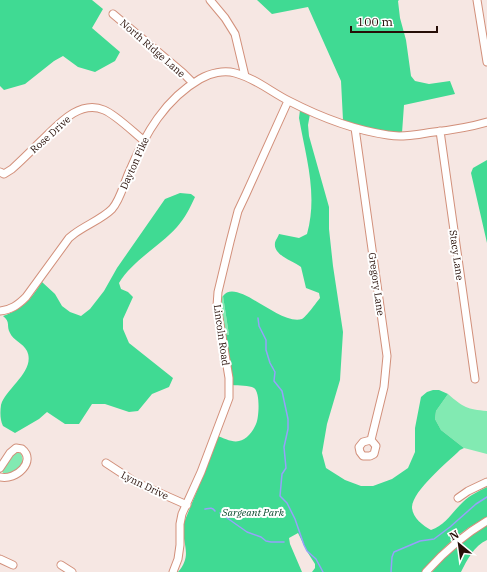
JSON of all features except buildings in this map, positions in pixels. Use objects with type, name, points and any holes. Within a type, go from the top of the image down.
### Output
[{"type":"street","points":[[210,0],[225,18],[235,34],[245,76]]},
{"type":"street","points":[[477,0],[487,62]]},
{"type":"street","name":"North Ridge Lane","points":[[113,14],[193,83]]},
{"type":"street","name":"Dayton Pike","points":[[0,311],[9,309],[20,303],[69,238],[112,208],[119,197],[143,140],[155,120],[168,105],[193,83],[202,78],[218,73],[233,73],[245,76],[288,100],[318,114],[355,128],[389,135],[401,136],[440,131],[475,126],[487,122]]},
{"type":"street","name":"Lincoln Road","points":[[174,572],[179,549],[180,524],[229,398],[229,378],[217,306],[218,292],[233,229],[246,192],[288,100]]},
{"type":"street","name":"Rose Drive","points":[[0,172],[4,174],[12,169],[64,120],[77,111],[90,107],[107,111],[143,140]]},
{"type":"street","name":"Gregory Lane","points":[[355,128],[387,356],[384,386],[371,440]]},
{"type":"street","name":"Stacy Lane","points":[[440,131],[475,379]]},
{"type":"street","points":[[0,468],[10,453],[16,448],[22,448],[27,455],[28,458],[26,463],[17,474],[9,478],[0,477]]},
{"type":"street","name":"Lynn Drive","points":[[106,463],[130,479],[187,505]]},
{"type":"street","points":[[458,498],[468,491],[487,482]]},
{"type":"street","points":[[426,572],[447,549],[487,521]]},
{"type":"street","points":[[0,559],[13,565]]},
{"type":"street","points":[[61,565],[72,572]]},
{"type":"green space","points":[[0,0],[92,0],[103,9],[92,28],[120,52],[115,61],[95,72],[78,67],[63,56],[54,61],[25,84],[4,90],[0,86]]},
{"type":"green space","points":[[257,0],[399,0],[400,18],[406,40],[411,76],[415,81],[429,84],[450,81],[455,94],[404,105],[402,133],[375,130],[343,120],[341,81],[308,7],[272,14]]},
{"type":"green space","name":"Sargeant Park","points":[[300,110],[310,114],[308,125],[309,136],[329,207],[329,229],[333,266],[343,332],[340,380],[327,424],[322,453],[326,468],[345,480],[361,486],[373,486],[392,479],[408,468],[415,452],[415,428],[421,397],[427,392],[439,390],[448,394],[436,411],[435,419],[441,430],[464,448],[460,450],[424,485],[414,500],[412,511],[418,521],[431,530],[445,522],[469,497],[487,487],[487,517],[460,534],[422,572],[312,572],[315,568],[315,564],[298,533],[289,538],[290,544],[302,572],[178,572],[185,560],[186,555],[183,525],[218,436],[234,441],[245,439],[253,431],[258,418],[259,409],[256,390],[249,386],[232,385],[233,378],[224,334],[229,335],[223,296],[229,292],[238,293],[282,316],[293,319],[304,318],[320,298],[319,293],[306,288],[301,267],[280,254],[275,247],[275,242],[279,234],[299,238],[307,234],[310,219],[310,176],[299,118]]},
{"type":"green space","points":[[487,160],[487,243],[471,173],[473,168]]},
{"type":"green space","points":[[180,193],[191,194],[195,197],[182,220],[170,234],[131,267],[119,283],[121,289],[128,292],[133,297],[123,319],[123,329],[129,343],[173,378],[169,387],[152,394],[138,411],[129,412],[105,404],[92,404],[79,424],[65,424],[47,412],[39,419],[15,433],[3,426],[0,416],[1,405],[8,392],[24,372],[29,358],[25,348],[11,335],[8,322],[3,316],[26,303],[42,282],[55,294],[62,306],[70,312],[81,316],[90,309],[104,291],[117,268],[165,199]]},
{"type":"green space","points":[[223,296],[229,335],[224,334],[220,298]]},
{"type":"green space","points":[[448,394],[466,407],[487,411],[487,454],[464,448],[441,430],[435,419],[436,411]]},
{"type":"green space","points":[[16,451],[19,451],[22,455],[22,464],[12,472],[3,473],[2,471]]},
{"type":"green space","points":[[487,525],[487,540],[478,546],[468,558],[461,572],[432,572],[457,546]]},
{"type":"waterway","points":[[258,318],[259,326],[266,340],[266,350],[270,363],[275,372],[274,381],[282,391],[288,419],[288,429],[284,447],[286,468],[282,474],[280,496],[287,503],[295,519],[307,551],[316,559],[323,572]]},
{"type":"waterway","points":[[391,572],[392,557],[394,552],[420,541],[434,539],[476,504],[487,497]]},
{"type":"waterway","points":[[205,509],[211,508],[215,511]]},
{"type":"waterway","points":[[220,513],[247,532],[261,537],[266,541],[284,542]]}]
